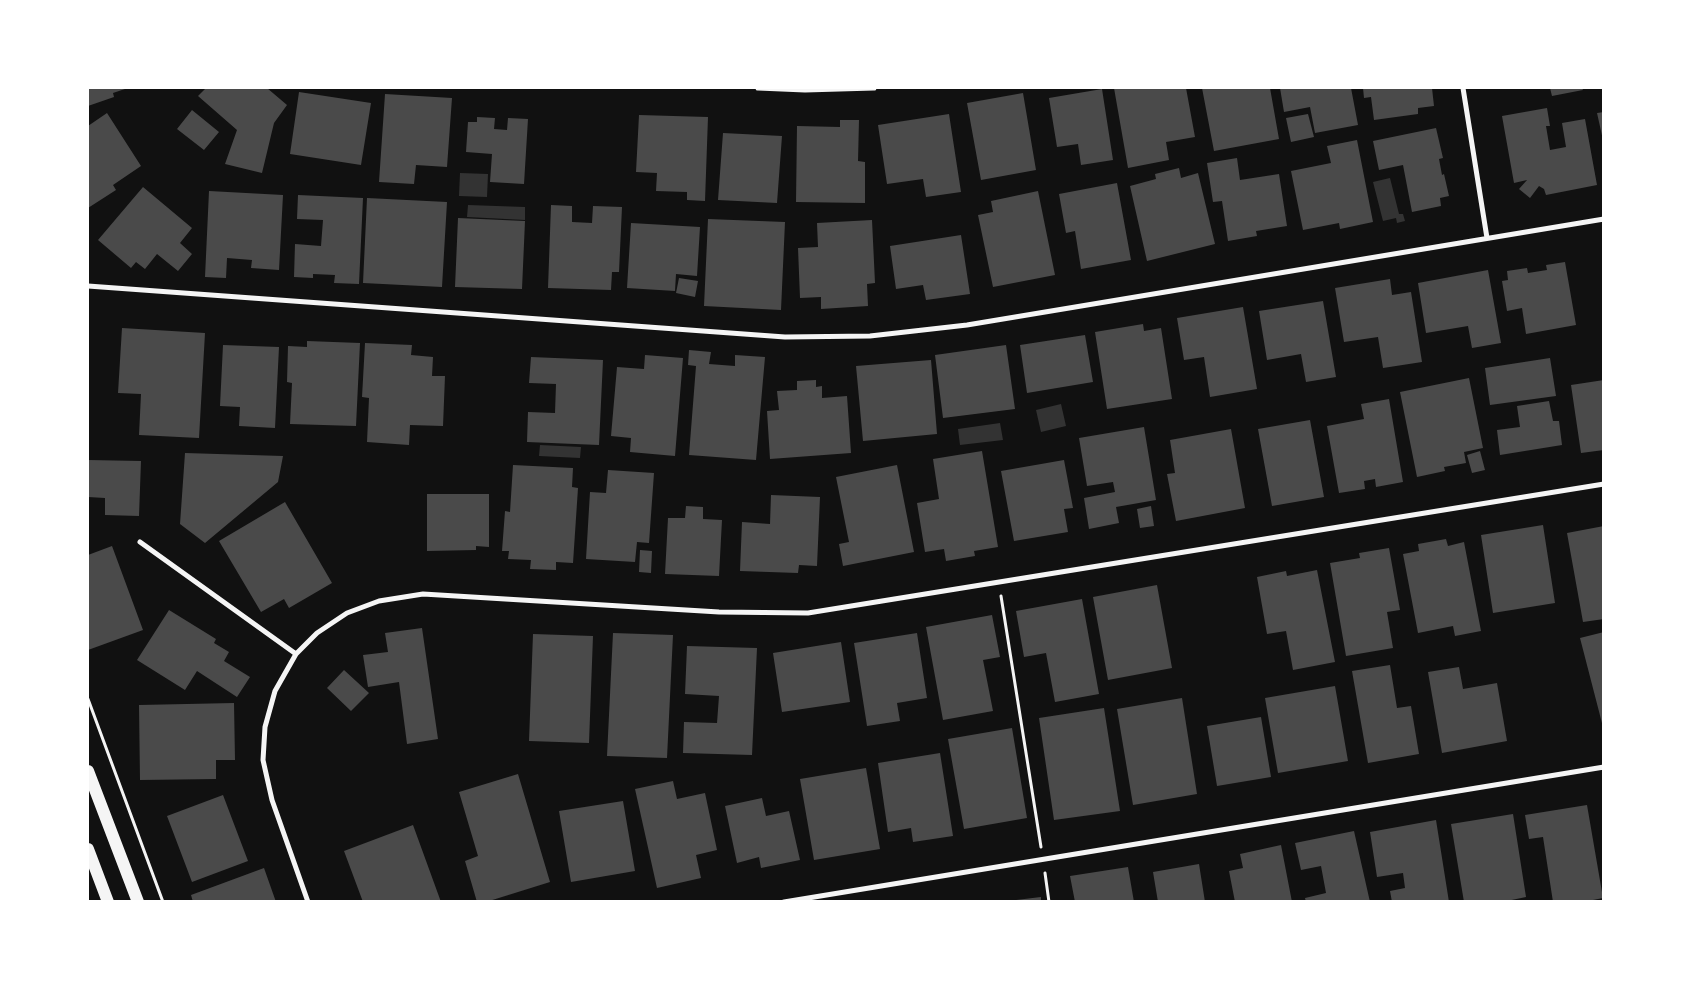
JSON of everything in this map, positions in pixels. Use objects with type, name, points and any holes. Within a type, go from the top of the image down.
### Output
[{"type":"main road","points":[[88,771],[138,902]]},
{"type":"main road","points":[[88,849],[108,902]]},
{"type":"street","points":[[758,88],[805,90],[874,88]]},
{"type":"street","points":[[1463,88],[1487,238]]},
{"type":"street","points":[[88,286],[785,337],[870,336],[966,325],[1604,219]]},
{"type":"street","points":[[308,902],[272,800],[263,760],[265,727],[275,691],[296,654],[317,633],[347,613],[379,601],[423,594],[719,612],[808,613],[1604,484]]},
{"type":"street","points":[[140,542],[296,654]]},
{"type":"street","points":[[784,902],[1604,768]]},
{"type":"path","points":[[999,582],[1050,902]]},
{"type":"path","points":[[88,699],[163,902]]},
{"type":"shaded area","points":[[460,173],[488,174],[487,197],[459,196]]},
{"type":"shaded area","points":[[1390,178],[1399,214],[1403,214],[1405,221],[1397,223],[1396,218],[1383,221],[1373,182]]},
{"type":"shaded area","points":[[468,205],[525,207],[525,220],[467,217]]},
{"type":"shaded area","points":[[1061,404],[1066,426],[1041,432],[1036,410]]},
{"type":"shaded area","points":[[1000,423],[1003,440],[960,445],[958,429]]},
{"type":"shaded area","points":[[540,445],[581,447],[580,458],[539,456]]},
{"type":"building","points":[[88,88],[125,89],[113,93],[114,97],[88,106]]},
{"type":"building","points":[[206,88],[267,88],[287,105],[274,123],[262,173],[225,164],[237,130],[198,96]]},
{"type":"building","points":[[1114,88],[1186,88],[1195,137],[1166,142],[1169,160],[1128,168]]},
{"type":"building","points":[[1202,88],[1270,88],[1279,139],[1214,151]]},
{"type":"building","points":[[1280,88],[1351,88],[1358,125],[1315,133],[1310,107],[1284,112]]},
{"type":"building","points":[[1363,88],[1432,88],[1434,106],[1418,108],[1418,114],[1374,120],[1371,97],[1364,98]]},
{"type":"building","points":[[1550,88],[1582,88],[1583,90],[1552,96]]},
{"type":"building","points":[[1102,89],[1113,160],[1081,165],[1078,144],[1057,147],[1049,98]]},
{"type":"building","points":[[299,92],[371,103],[361,165],[290,154]]},
{"type":"building","points":[[1023,93],[1036,170],[981,180],[967,103]]},
{"type":"building","points":[[385,94],[452,98],[447,167],[416,165],[414,184],[379,182]]},
{"type":"building","points":[[1547,108],[1550,126],[1546,126],[1550,150],[1566,147],[1562,123],[1585,119],[1597,185],[1546,195],[1544,189],[1539,186],[1530,198],[1519,189],[1527,180],[1514,183],[1502,116]]},
{"type":"building","points":[[192,110],[219,132],[204,150],[177,129]]},
{"type":"building","points":[[1604,112],[1604,140],[1603,140],[1597,113]]},
{"type":"building","points":[[107,113],[141,166],[113,185],[116,190],[88,208],[88,126]]},
{"type":"building","points":[[949,114],[961,192],[926,197],[923,179],[887,184],[878,125]]},
{"type":"building","points":[[1308,114],[1314,137],[1291,142],[1286,118]]},
{"type":"building","points":[[639,115],[708,117],[705,201],[687,200],[687,192],[656,191],[657,173],[636,172]]},
{"type":"building","points":[[477,117],[495,118],[494,129],[507,130],[508,118],[528,119],[524,184],[490,182],[492,154],[466,152],[468,122],[477,122]]},
{"type":"building","points":[[840,120],[859,120],[858,161],[865,162],[865,203],[796,202],[797,126],[840,127]]},
{"type":"building","points":[[1436,128],[1443,158],[1439,159],[1442,175],[1444,174],[1449,196],[1440,198],[1441,206],[1412,212],[1403,165],[1379,170],[1373,141]]},
{"type":"building","points":[[723,133],[782,136],[777,203],[718,200]]},
{"type":"building","points":[[1357,140],[1373,222],[1340,229],[1339,223],[1303,230],[1291,171],[1331,163],[1327,146]]},
{"type":"building","points":[[1237,158],[1240,180],[1279,174],[1287,226],[1256,231],[1257,236],[1228,241],[1222,201],[1213,202],[1207,163]]},
{"type":"building","points":[[1179,168],[1181,178],[1198,173],[1215,244],[1147,261],[1130,186],[1156,179],[1155,174]]},
{"type":"building","points":[[1117,183],[1131,260],[1081,269],[1075,231],[1066,233],[1059,194]]},
{"type":"building","points":[[143,187],[192,228],[180,243],[192,254],[178,271],[157,254],[145,269],[136,262],[131,268],[98,240]]},
{"type":"building","points":[[209,191],[283,195],[279,270],[251,268],[252,260],[227,258],[226,278],[205,277]]},
{"type":"building","points":[[1038,191],[1055,275],[993,287],[978,215],[993,212],[991,201]]},
{"type":"building","points":[[298,195],[363,198],[359,284],[334,283],[335,275],[313,274],[313,278],[294,277],[295,244],[321,246],[323,220],[297,219]]},
{"type":"building","points":[[367,198],[447,202],[442,287],[363,283]]},
{"type":"building","points":[[551,205],[572,206],[572,222],[592,223],[593,206],[622,207],[619,272],[612,272],[611,290],[548,288]]},
{"type":"building","points":[[458,218],[525,221],[522,289],[455,287]]},
{"type":"building","points":[[708,219],[785,222],[781,310],[704,306]]},
{"type":"building","points":[[872,220],[875,283],[867,284],[868,306],[821,309],[821,297],[800,298],[798,248],[818,247],[817,223]]},
{"type":"building","points":[[631,223],[700,227],[697,276],[676,274],[675,291],[627,288]]},
{"type":"building","points":[[961,235],[970,294],[926,300],[923,285],[896,289],[890,246]]},
{"type":"building","points":[[1565,262],[1576,325],[1526,334],[1522,308],[1507,311],[1502,281],[1508,280],[1507,271],[1527,268],[1528,273],[1547,270],[1546,265]]},
{"type":"building","points":[[1488,270],[1501,343],[1472,348],[1468,326],[1426,333],[1418,283]]},
{"type":"building","points":[[679,278],[698,281],[695,297],[676,293]]},
{"type":"building","points":[[1390,279],[1392,295],[1411,292],[1422,362],[1383,368],[1378,337],[1344,342],[1335,288]]},
{"type":"building","points":[[1323,301],[1336,377],[1306,382],[1301,354],[1267,360],[1259,311]]},
{"type":"building","points":[[1243,307],[1257,389],[1210,397],[1204,357],[1184,360],[1177,318]]},
{"type":"building","points":[[1143,324],[1144,331],[1161,328],[1172,399],[1107,409],[1095,332]]},
{"type":"building","points":[[122,328],[205,333],[199,438],[139,435],[141,394],[118,393]]},
{"type":"building","points":[[1085,335],[1093,382],[1027,393],[1020,345]]},
{"type":"building","points":[[307,341],[360,343],[356,426],[290,424],[292,383],[287,382],[288,346],[307,347]]},
{"type":"building","points":[[365,343],[412,345],[411,355],[433,357],[432,376],[445,376],[443,426],[410,425],[409,445],[367,442],[369,398],[362,397]]},
{"type":"building","points":[[223,345],[279,347],[275,428],[239,426],[240,407],[220,406]]},
{"type":"building","points":[[1006,345],[1015,409],[943,418],[935,355]]},
{"type":"building","points":[[689,350],[711,352],[709,364],[735,366],[735,355],[765,357],[756,460],[689,455],[696,366],[688,365]]},
{"type":"building","points":[[645,355],[683,358],[675,456],[630,452],[631,438],[611,436],[617,367],[644,369]]},
{"type":"building","points":[[531,357],[603,360],[599,445],[527,442],[528,412],[555,413],[556,384],[529,383]]},
{"type":"building","points":[[1550,358],[1556,396],[1490,405],[1485,368]]},
{"type":"building","points":[[931,360],[937,434],[863,441],[856,366]]},
{"type":"building","points":[[1469,378],[1483,448],[1464,452],[1466,463],[1444,467],[1445,471],[1417,477],[1400,392]]},
{"type":"building","points":[[816,380],[816,387],[822,386],[822,398],[847,396],[851,453],[770,459],[767,411],[779,410],[777,391],[797,390],[797,381]]},
{"type":"building","points":[[1604,380],[1604,450],[1581,453],[1571,385]]},
{"type":"building","points":[[1389,399],[1403,482],[1376,487],[1375,479],[1364,481],[1365,489],[1339,493],[1327,426],[1364,419],[1361,404]]},
{"type":"building","points":[[1549,401],[1553,421],[1559,421],[1562,445],[1500,455],[1497,430],[1520,427],[1517,406]]},
{"type":"building","points":[[1310,420],[1324,497],[1272,506],[1258,429]]},
{"type":"building","points":[[1144,427],[1156,500],[1116,507],[1119,523],[1089,529],[1084,498],[1115,492],[1113,482],[1087,486],[1079,438]]},
{"type":"building","points":[[1231,429],[1245,508],[1176,521],[1167,474],[1175,473],[1170,440]]},
{"type":"building","points":[[982,451],[998,547],[974,551],[975,556],[946,561],[944,549],[925,552],[917,503],[939,499],[933,459]]},
{"type":"building","points":[[1480,451],[1485,470],[1472,473],[1467,455]]},
{"type":"building","points":[[185,453],[283,456],[278,482],[205,543],[180,524]]},
{"type":"building","points":[[88,460],[141,461],[139,516],[105,515],[105,498],[88,497]]},
{"type":"building","points":[[1064,460],[1073,508],[1064,509],[1068,532],[1014,541],[1001,471]]},
{"type":"building","points":[[513,465],[573,468],[572,487],[578,488],[573,563],[556,562],[556,570],[530,569],[531,560],[508,559],[509,551],[502,551],[505,511],[510,512]]},
{"type":"building","points":[[897,465],[914,552],[843,566],[839,544],[849,542],[836,477]]},
{"type":"building","points":[[608,470],[654,473],[649,543],[637,542],[635,562],[586,559],[590,492],[606,493]]},
{"type":"building","points":[[427,494],[489,494],[489,547],[476,546],[476,550],[427,551]]},
{"type":"building","points":[[771,495],[820,497],[817,566],[799,565],[798,573],[740,571],[742,522],[770,524]]},
{"type":"building","points":[[285,502],[332,583],[289,608],[284,599],[261,612],[219,541]]},
{"type":"building","points":[[686,506],[703,507],[703,519],[722,520],[719,576],[665,574],[668,518],[685,518]]},
{"type":"building","points":[[1151,506],[1154,526],[1140,528],[1137,509]]},
{"type":"building","points":[[1543,525],[1555,603],[1493,613],[1481,535]]},
{"type":"building","points":[[1604,526],[1604,619],[1583,622],[1567,533]]},
{"type":"building","points":[[1446,539],[1448,546],[1464,542],[1481,631],[1455,636],[1453,626],[1418,633],[1403,554],[1419,551],[1418,544]]},
{"type":"building","points":[[112,546],[143,630],[88,650],[88,555]]},
{"type":"building","points":[[1389,548],[1400,610],[1387,612],[1393,648],[1346,656],[1330,563],[1360,558],[1359,553]]},
{"type":"building","points":[[640,550],[652,551],[651,573],[639,572]]},
{"type":"building","points":[[1317,570],[1335,662],[1293,670],[1286,631],[1267,634],[1257,577],[1286,571],[1287,576]]},
{"type":"building","points":[[1157,585],[1172,668],[1108,680],[1093,597]]},
{"type":"building","points":[[1082,599],[1099,694],[1055,702],[1046,653],[1024,657],[1016,611]]},
{"type":"building","points":[[169,610],[216,639],[214,643],[229,652],[224,661],[250,677],[237,697],[197,671],[185,690],[137,660]]},
{"type":"building","points":[[992,615],[1000,657],[983,660],[993,711],[943,720],[926,627]]},
{"type":"building","points":[[422,628],[438,739],[407,744],[399,682],[368,687],[363,655],[388,652],[385,633]]},
{"type":"building","points":[[1604,632],[1604,726],[1603,727],[1580,638]]},
{"type":"building","points":[[613,633],[673,635],[667,758],[607,756]]},
{"type":"building","points":[[917,633],[927,698],[897,703],[900,721],[867,726],[854,643]]},
{"type":"building","points":[[533,634],[593,636],[589,743],[529,741]]},
{"type":"building","points":[[841,642],[850,702],[782,712],[773,653]]},
{"type":"building","points":[[687,646],[757,648],[752,755],[683,753],[684,722],[717,723],[719,696],[685,694]]},
{"type":"building","points":[[1390,665],[1397,708],[1411,706],[1419,754],[1368,763],[1352,671]]},
{"type":"building","points":[[1459,667],[1463,689],[1497,683],[1507,741],[1442,753],[1428,672]]},
{"type":"building","points":[[344,670],[369,693],[351,711],[327,688]]},
{"type":"building","points":[[1335,686],[1348,761],[1278,773],[1265,698]]},
{"type":"building","points":[[1182,698],[1197,794],[1133,805],[1117,709]]},
{"type":"building","points":[[234,703],[235,760],[216,760],[216,779],[140,780],[139,705]]},
{"type":"building","points":[[1104,708],[1120,811],[1054,820],[1039,718]]},
{"type":"building","points":[[1261,717],[1271,777],[1217,786],[1207,726]]},
{"type":"building","points":[[1012,728],[1027,818],[964,829],[948,739]]},
{"type":"building","points":[[940,753],[953,836],[913,842],[911,828],[888,832],[878,763]]},
{"type":"building","points":[[866,768],[880,849],[814,860],[800,779]]},
{"type":"building","points":[[518,774],[550,882],[486,902],[477,902],[465,861],[478,856],[459,792]]},
{"type":"building","points":[[673,781],[677,799],[705,793],[717,850],[696,855],[701,878],[657,888],[635,789]]},
{"type":"building","points":[[223,795],[248,861],[192,882],[167,816]]},
{"type":"building","points":[[762,798],[766,816],[789,811],[800,860],[761,868],[759,857],[737,863],[725,806]]},
{"type":"building","points":[[623,801],[635,871],[571,882],[559,811]]},
{"type":"building","points":[[1587,805],[1603,898],[1583,902],[1553,902],[1543,837],[1529,839],[1525,815]]},
{"type":"building","points":[[1513,814],[1526,897],[1502,902],[1464,902],[1451,824]]},
{"type":"building","points":[[1436,820],[1449,902],[1392,902],[1390,891],[1405,888],[1403,873],[1377,877],[1370,832]]},
{"type":"building","points":[[413,825],[441,902],[363,902],[344,851]]},
{"type":"building","points":[[1354,831],[1370,902],[1306,902],[1305,898],[1326,893],[1321,866],[1301,870],[1295,843]]},
{"type":"building","points":[[1281,845],[1292,902],[1235,902],[1229,871],[1243,868],[1240,854]]},
{"type":"building","points":[[1199,864],[1205,902],[1158,902],[1153,872]]},
{"type":"building","points":[[1128,867],[1134,902],[1075,902],[1070,876]]},
{"type":"building","points":[[264,868],[276,902],[193,902],[191,895]]},
{"type":"building","points":[[1041,897],[1041,902],[1016,902],[1016,900]]}]
